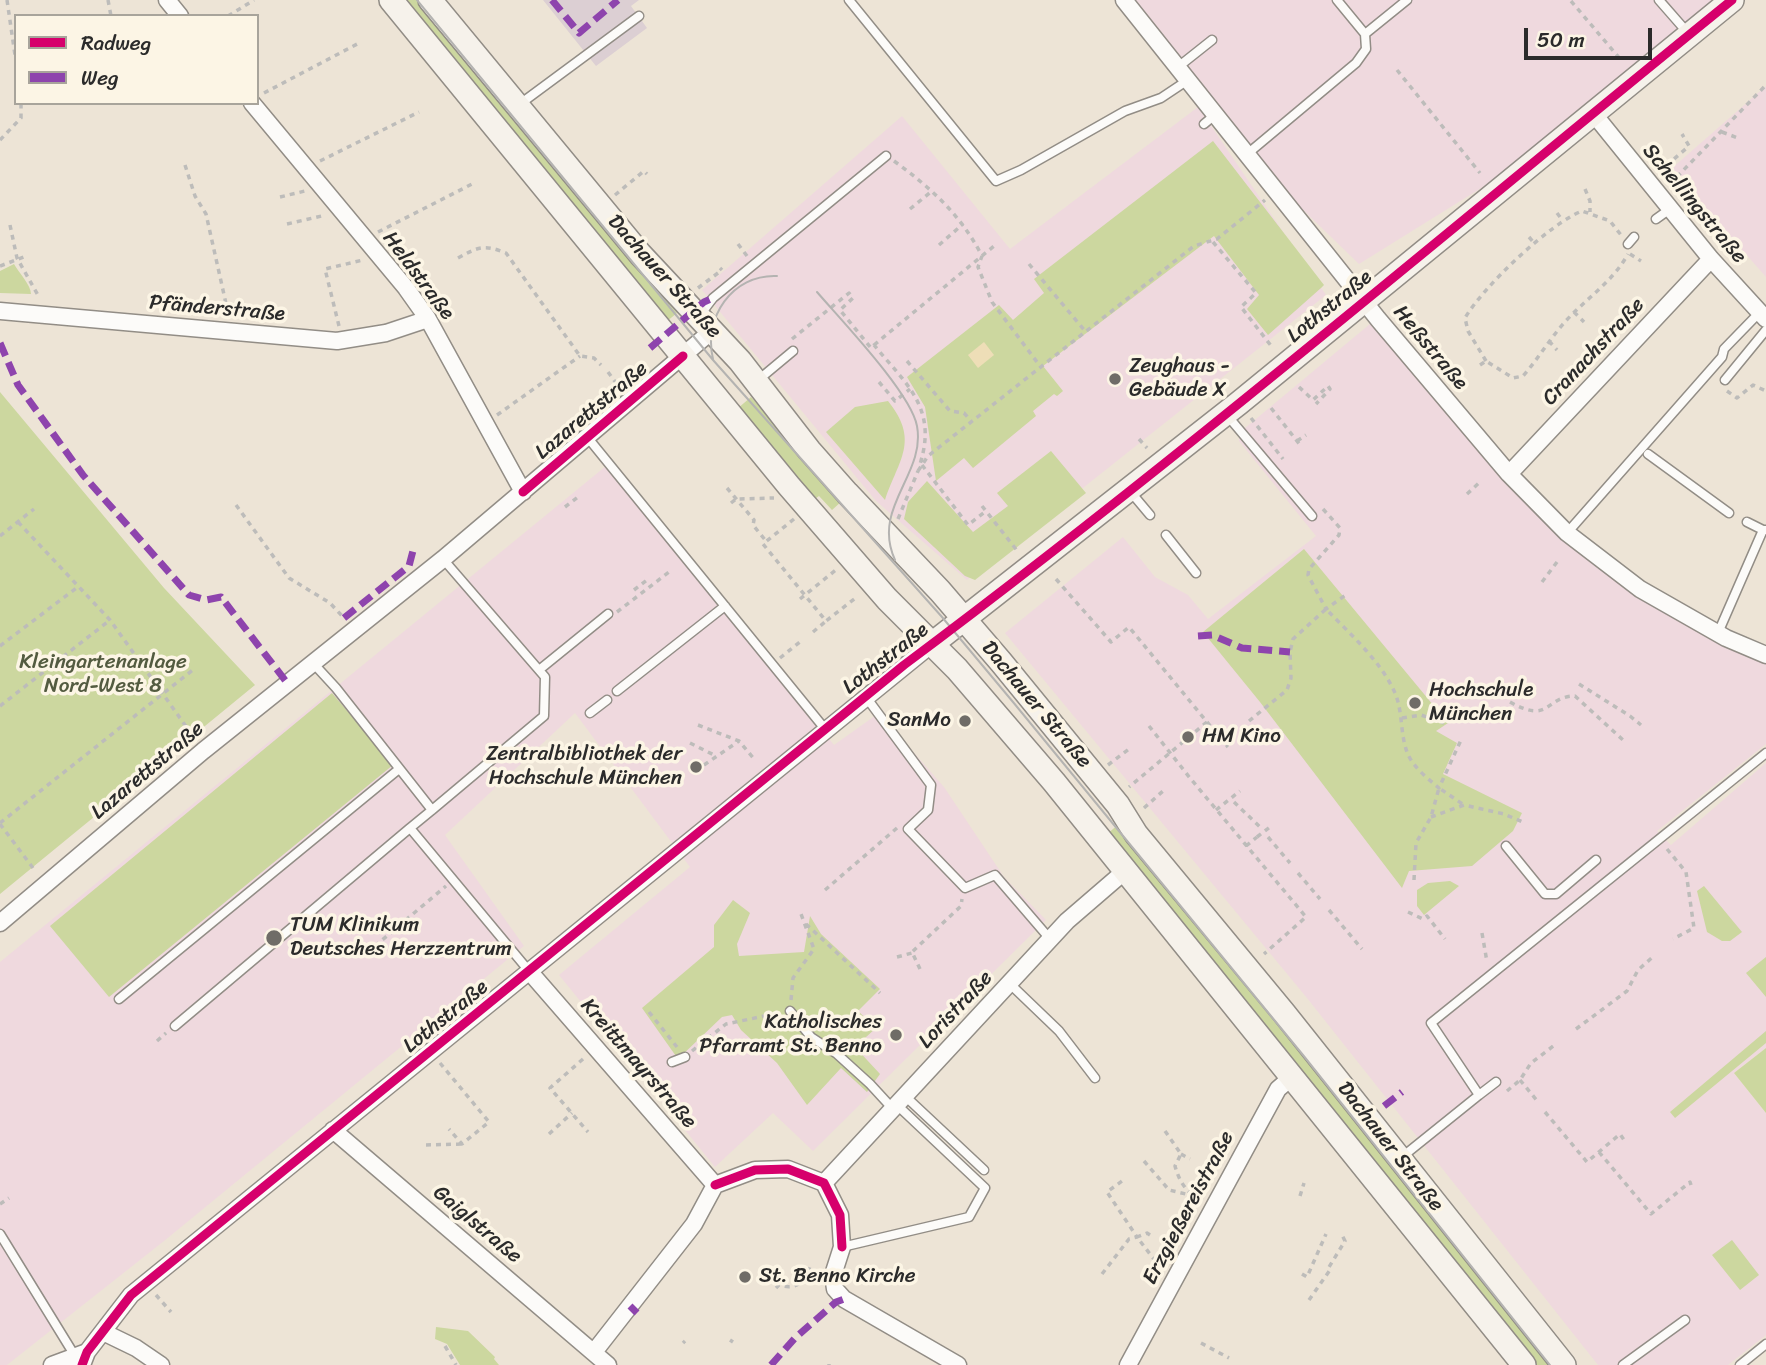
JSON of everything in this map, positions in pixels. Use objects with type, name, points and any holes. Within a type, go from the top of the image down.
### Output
[{"type":"main road","name":"Dachauer Straße","points":[[391,0],[842,548],[887,599],[957,669],[1054,782],[1524,1365]]},
{"type":"main road","name":"Dachauer Straße","points":[[430,0],[640,254],[706,323],[757,382],[809,450],[965,620],[1114,799],[1136,834],[1284,1013],[1564,1365]]},
{"type":"main road","name":"Lothstraße","points":[[932,644],[1232,408],[1732,0]]},
{"type":"street","points":[[167,0],[178,14]]},
{"type":"street","name":"Heßstraße","points":[[1124,0],[1183,73],[1210,119],[1277,191],[1364,301],[1509,474],[1567,533],[1640,589],[1718,633],[1766,655]]},
{"type":"street","name":"Heldstraße","points":[[254,105],[428,319],[523,492]]},
{"type":"street","name":"Schellingstraße","points":[[1593,114],[1711,259],[1763,315]]},
{"type":"street","name":"Cranachstraße","points":[[1509,474],[1711,259]]},
{"type":"street","name":"Pfänderstraße","points":[[0,311],[337,341],[386,334],[428,319]]},
{"type":"street","name":"Lazarettstraße","points":[[0,923],[203,751],[443,559],[588,438],[683,356],[706,323]]},
{"type":"street","name":"Lothstraße","points":[[52,1365],[81,1358],[131,1295],[932,644]]},
{"type":"street","name":"Loristraße","points":[[824,1183],[1067,921],[1125,871]]},
{"type":"street","name":"Kreittmayrstraße","points":[[528,971],[596,1048],[638,1088],[715,1185]]},
{"type":"street","name":"Erzgießereistraße","points":[[1128,1365],[1278,1089],[1293,1076]]},
{"type":"street","name":"Gaiglstraße","points":[[333,1130],[608,1365]]},
{"type":"street","points":[[594,1352],[634,1309],[694,1224],[715,1185],[755,1170],[788,1169],[824,1183],[840,1215],[842,1247],[833,1289],[958,1365]]},
{"type":"street","points":[[103,1332],[136,1348],[161,1365]]},
{"type":"lane","points":[[849,0],[996,181],[1021,170],[1125,111],[1161,98],[1212,40]]},
{"type":"lane","points":[[1246,155],[1356,63],[1366,49],[1365,34],[1337,0]]},
{"type":"lane","points":[[1365,34],[1407,0]]},
{"type":"lane","points":[[1659,0],[1689,35]]},
{"type":"lane","points":[[517,106],[639,16]]},
{"type":"lane","points":[[706,323],[713,298],[886,156]]},
{"type":"lane","points":[[1656,219],[1670,209]]},
{"type":"lane","points":[[1567,533],[1722,357],[1724,349],[1763,315]]},
{"type":"lane","points":[[1723,384],[1766,330]]},
{"type":"lane","points":[[757,382],[793,351]]},
{"type":"lane","points":[[1232,408],[1312,516]]},
{"type":"lane","points":[[588,438],[825,729]]},
{"type":"lane","points":[[1648,454],[1730,513]]},
{"type":"lane","points":[[1129,490],[1150,515]]},
{"type":"lane","points":[[1718,633],[1765,530],[1747,522]]},
{"type":"lane","points":[[1166,535],[1196,573]]},
{"type":"lane","points":[[175,1026],[544,716],[545,677],[443,559]]},
{"type":"lane","points":[[617,691],[725,606]]},
{"type":"lane","points":[[539,670],[608,614]]},
{"type":"lane","points":[[313,663],[336,688],[432,810]]},
{"type":"lane","points":[[866,697],[931,785],[928,810],[908,829],[965,888],[995,875],[1050,939]]},
{"type":"lane","points":[[590,713],[607,700]]},
{"type":"lane","points":[[1479,1095],[1432,1023],[1766,752]]},
{"type":"lane","points":[[119,999],[399,769]]},
{"type":"lane","points":[[410,828],[528,971]]},
{"type":"lane","points":[[1506,846],[1545,894],[1550,895],[1556,894],[1596,860]]},
{"type":"lane","points":[[1009,983],[1059,1031],[1095,1078]]},
{"type":"lane","points":[[790,1012],[811,1037],[837,1054],[870,1084],[984,1170]]},
{"type":"lane","points":[[673,1062],[685,1056]]},
{"type":"lane","points":[[1400,1158],[1496,1082]]},
{"type":"lane","points":[[842,1247],[969,1217],[985,1188],[898,1103]]},
{"type":"lane","points":[[0,1234],[81,1358]]},
{"type":"lane","points":[[1623,1365],[1685,1320]]},
{"type":"lane","points":[[1740,1365],[1766,1344]]},
{"type":"path","points":[[7,0],[14,48]]},
{"type":"path","points":[[240,0],[243,6]]},
{"type":"path","points":[[231,14],[254,0]]},
{"type":"path","points":[[1571,1],[1621,60]]},
{"type":"path","points":[[259,95],[362,42]]},
{"type":"path","points":[[1397,70],[1479,173]]},
{"type":"path","points":[[1659,196],[1766,85]]},
{"type":"path","points":[[1758,95],[1766,95]]},
{"type":"path","points":[[0,140],[21,118],[21,105]]},
{"type":"path","points":[[306,168],[419,112]]},
{"type":"path","points":[[1722,132],[1738,138]]},
{"type":"path","points":[[1648,182],[1689,146],[1682,134]]},
{"type":"path","points":[[886,156],[952,210],[982,256]]},
{"type":"path","points":[[185,165],[195,196],[206,214],[232,331]]},
{"type":"path","points":[[615,195],[644,171],[647,174]]},
{"type":"path","points":[[364,239],[476,182]]},
{"type":"path","points":[[280,197],[321,187]]},
{"type":"path","points":[[1585,189],[1590,201],[1590,212]]},
{"type":"path","points":[[910,209],[932,191]]},
{"type":"path","points":[[918,471],[928,456],[1040,366],[1194,246],[1213,241],[1277,191]]},
{"type":"path","points":[[1630,245],[1620,268],[1609,282],[1574,312],[1523,376],[1513,378],[1486,361],[1468,331],[1465,317],[1474,302],[1563,221],[1582,211],[1610,221],[1630,245],[1641,261]]},
{"type":"path","points":[[287,224],[342,212]]},
{"type":"path","points":[[1557,213],[1563,221]]},
{"type":"path","points":[[939,245],[963,224]]},
{"type":"path","points":[[10,225],[17,258],[39,297]]},
{"type":"path","points":[[1529,237],[1535,244]]},
{"type":"path","points":[[1213,241],[1256,293],[1241,307],[1272,348]]},
{"type":"path","points":[[458,258],[476,248],[489,246],[506,253],[580,356]]},
{"type":"path","points":[[787,343],[849,293],[853,298],[840,310],[871,348],[994,246]]},
{"type":"path","points":[[982,256],[978,267],[992,302],[1040,366]]},
{"type":"path","points":[[0,266],[24,257]]},
{"type":"path","points":[[340,328],[325,269],[379,257]]},
{"type":"path","points":[[1029,264],[1085,331]]},
{"type":"path","points":[[694,291],[722,270],[720,268]]},
{"type":"path","points":[[1609,282],[1615,289]]},
{"type":"path","points":[[1574,312],[1584,321]]},
{"type":"path","points":[[1549,341],[1557,350]]},
{"type":"path","points":[[874,345],[921,404],[925,423],[926,440],[918,471],[896,523],[894,541]]},
{"type":"path","points":[[486,422],[580,356],[594,358],[601,365]]},
{"type":"path","points":[[907,361],[950,411],[964,413],[971,421]]},
{"type":"path","points":[[1480,365],[1486,361]]},
{"type":"path","points":[[895,370],[901,365]]},
{"type":"path","points":[[608,372],[616,383]]},
{"type":"path","points":[[878,382],[895,401],[910,388]]},
{"type":"path","points":[[1723,384],[1737,398],[1753,384],[1766,391]]},
{"type":"path","points":[[1298,387],[1313,400],[1328,386],[1330,388],[1316,404]]},
{"type":"path","points":[[1232,408],[1284,461]]},
{"type":"path","points":[[1271,408],[1301,446]]},
{"type":"path","points":[[1297,441],[1306,435]]},
{"type":"path","points":[[1139,439],[1147,449]]},
{"type":"path","points":[[922,465],[968,525],[986,511]]},
{"type":"path","points":[[1467,494],[1480,482]]},
{"type":"path","points":[[727,488],[754,520],[753,525],[766,544],[826,621]]},
{"type":"path","points":[[565,507],[578,497]]},
{"type":"path","points":[[732,503],[736,499],[774,498]]},
{"type":"path","points":[[1315,499],[1340,528],[1339,535],[1309,569],[1308,575],[1326,609],[1366,650],[1395,693],[1407,753],[1422,774],[1464,805],[1504,814],[1525,823]]},
{"type":"path","points":[[236,505],[289,578],[330,603],[355,630]]},
{"type":"path","points":[[982,506],[1019,553]]},
{"type":"path","points":[[0,536],[34,509]]},
{"type":"path","points":[[760,550],[794,519]]},
{"type":"path","points":[[18,522],[110,620],[203,751]]},
{"type":"path","points":[[1542,582],[1560,558]]},
{"type":"path","points":[[800,599],[839,568]]},
{"type":"path","points":[[608,614],[619,611],[669,572]]},
{"type":"path","points":[[1056,579],[1111,642],[1129,627],[1228,747]]},
{"type":"path","points":[[634,590],[647,580]]},
{"type":"path","points":[[0,646],[79,586]]},
{"type":"path","points":[[813,632],[862,593]]},
{"type":"path","points":[[1249,721],[1287,690],[1291,678],[1290,652],[1293,639],[1347,594]]},
{"type":"path","points":[[0,706],[110,620]]},
{"type":"path","points":[[773,664],[801,641]]},
{"type":"path","points":[[46,885],[0,823],[194,669]]},
{"type":"path","points":[[1579,684],[1641,725]]},
{"type":"path","points":[[1510,702],[1526,711],[1536,711],[1554,705],[1566,696],[1575,696],[1623,740]]},
{"type":"path","points":[[1401,718],[1421,715],[1444,723]]},
{"type":"path","points":[[1128,789],[1206,722]]},
{"type":"path","points":[[698,725],[738,741],[755,760]]},
{"type":"path","points":[[1149,726],[1306,917],[1298,927],[1264,954]]},
{"type":"path","points":[[1414,880],[1416,843],[1431,817],[1439,788],[1461,740]]},
{"type":"path","points":[[704,765],[738,741]]},
{"type":"path","points":[[690,743],[716,756]]},
{"type":"path","points":[[1108,765],[1129,749]]},
{"type":"path","points":[[1143,808],[1163,791]]},
{"type":"path","points":[[1216,810],[1240,791]]},
{"type":"path","points":[[1234,802],[1260,827]]},
{"type":"path","points":[[1431,817],[1464,805]]},
{"type":"path","points":[[825,890],[899,826],[908,829]]},
{"type":"path","points":[[1246,846],[1270,827]]},
{"type":"path","points":[[1268,836],[1290,863]]},
{"type":"path","points":[[1659,839],[1686,872],[1694,928],[1673,939]]},
{"type":"path","points":[[1298,873],[1320,899]]},
{"type":"path","points":[[375,946],[453,880]]},
{"type":"path","points":[[897,957],[912,952],[961,906],[965,888]]},
{"type":"path","points":[[1329,910],[1362,949]]},
{"type":"path","points":[[1408,912],[1423,919],[1427,916],[1445,939]]},
{"type":"path","points":[[649,1012],[685,1056],[726,1024],[790,1012],[793,978],[814,949],[801,914]]},
{"type":"path","points":[[804,922],[880,993]]},
{"type":"path","points":[[1482,933],[1488,966],[1492,973]]},
{"type":"path","points":[[912,952],[920,969]]},
{"type":"path","points":[[1576,1028],[1627,991],[1638,970],[1655,955]]},
{"type":"path","points":[[1502,1094],[1520,1080],[1531,1062],[1556,1044]]},
{"type":"path","points":[[588,1132],[551,1088],[596,1048]]},
{"type":"path","points":[[426,1145],[462,1144],[489,1122],[430,1051]]},
{"type":"path","points":[[1520,1080],[1539,1103]]},
{"type":"path","points":[[1545,1112],[1587,1162],[1620,1134],[1624,1140]]},
{"type":"path","points":[[549,1134],[572,1113]]},
{"type":"path","points":[[449,1129],[462,1144]]},
{"type":"path","points":[[1166,1131],[1181,1154],[1189,1159]]},
{"type":"path","points":[[1599,1152],[1651,1214],[1689,1183]]},
{"type":"path","points":[[1181,1154],[1175,1166],[1178,1178],[1190,1195]]},
{"type":"path","points":[[1143,1161],[1169,1190],[1190,1195],[1214,1207]]},
{"type":"path","points":[[1122,1181],[1107,1192],[1153,1258],[1178,1272]]},
{"type":"path","points":[[1300,1196],[1304,1184]]},
{"type":"path","points":[[0,1204],[9,1198]]},
{"type":"path","points":[[1102,1274],[1129,1239],[1147,1233],[1150,1235]]},
{"type":"path","points":[[1302,1274],[1307,1277],[1326,1234]]},
{"type":"path","points":[[1309,1300],[1330,1270],[1329,1267],[1345,1241],[1342,1235]]},
{"type":"path","points":[[777,1289],[779,1285],[788,1287],[800,1284],[807,1276],[811,1263]]},
{"type":"path","points":[[146,1283],[171,1312]]},
{"type":"path","points":[[1201,1343],[1229,1358]]},
{"type":"path","points":[[445,1346],[456,1365]]},
{"type":"shaded area","points":[[543,0],[639,0],[631,6],[647,28],[596,66]]},
{"type":"shaded area","points":[[1117,0],[1733,0],[1597,116],[1359,264],[1201,111],[1326,295],[967,580],[876,501],[702,290],[902,116],[1010,249],[1198,107]]},
{"type":"shaded area","points":[[1766,86],[1766,277],[1671,169]]},
{"type":"shaded area","name":"Hochschule München","points":[[1370,324],[1555,530],[1636,592],[1715,641],[1766,663],[1766,744],[1657,831],[1671,845],[1766,763],[1766,1048],[1734,1073],[1766,1113],[1766,1335],[1728,1365],[1598,1365],[1307,998],[1005,633],[1123,537],[1155,577],[1188,595],[1208,619],[1316,536],[1239,441],[1239,433]]},
{"type":"shaded area","points":[[606,466],[834,745],[879,713],[944,787],[1004,877],[1046,920],[813,1151],[773,1113],[715,1167],[559,975],[690,867],[575,713],[445,835],[524,946],[164,1241],[7,1365],[0,1365],[0,962]]},
{"type":"green space","points":[[401,0],[419,0],[672,302],[669,304],[677,313],[666,322]]},
{"type":"green space","points":[[1213,141],[1324,285],[1268,335],[1247,309],[1259,295],[1214,236],[1043,366],[1063,391],[1057,396],[1054,394],[1033,411],[1036,416],[973,468],[964,458],[936,481],[925,407],[907,377],[999,305],[1013,320],[1044,293],[1034,279]]},
{"type":"green space","points":[[14,264],[31,294],[0,293],[0,271]]},
{"type":"green space","name":"Kleingartenanlage Nord-West 8","points":[[0,392],[164,588],[255,685],[0,894]]},
{"type":"green space","points":[[751,397],[842,501],[832,510],[819,496],[812,501],[737,409]]},
{"type":"green space","points":[[888,401],[898,415],[905,439],[901,461],[885,500],[826,432],[855,407]]},
{"type":"green space","points":[[1051,451],[1086,493],[975,580],[965,576],[904,519],[908,502],[927,481],[973,532],[1008,506],[997,493]]},
{"type":"green space","points":[[1304,549],[1448,723],[1436,731],[1457,743],[1443,774],[1522,813],[1513,831],[1472,866],[1409,871],[1402,888],[1203,632]]},
{"type":"green space","points":[[332,693],[393,765],[109,997],[50,926]]},
{"type":"green space","points":[[1120,823],[1555,1365],[1536,1365],[1106,835]]},
{"type":"green space","points":[[1450,881],[1459,886],[1424,915],[1417,906],[1417,890],[1428,883]]},
{"type":"green space","points":[[1704,886],[1742,932],[1730,941],[1722,941],[1707,932],[1697,891]]},
{"type":"green space","points":[[733,900],[750,913],[737,944],[739,956],[804,952],[810,916],[821,934],[880,989],[858,1011],[876,1028],[855,1047],[880,1074],[867,1092],[841,1068],[807,1105],[777,1063],[741,1030],[732,1015],[722,1017],[678,1059],[642,1008],[714,947],[714,925]]},
{"type":"green space","points":[[1766,957],[1766,997],[1746,973]]},
{"type":"green space","points":[[1766,1031],[1766,1043],[1675,1118],[1670,1112]]},
{"type":"green space","points":[[1766,1048],[1766,1113],[1734,1073]]},
{"type":"green space","points":[[1732,1240],[1759,1275],[1740,1290],[1712,1255]]},
{"type":"green space","points":[[436,1327],[468,1331],[495,1357],[499,1365],[460,1365],[447,1344],[435,1339]]},
{"type":"sand","points":[[984,342],[994,355],[978,368],[968,355]]},
{"type":"tram line","points":[[417,0],[713,360],[942,617],[1013,702],[1303,1055],[1550,1365]]},
{"type":"tram line","points":[[713,359],[712,328],[724,301],[747,282],[761,277],[777,276]]},
{"type":"tram line","points":[[817,292],[889,376],[912,412],[917,426],[918,444],[914,460],[894,507],[890,524],[889,541],[895,560]]},
{"type":"marked path","points":[[552,0],[579,33],[618,0]]},
{"type":"marked path","points":[[650,348],[704,302],[713,298]]},
{"type":"marked path","points":[[0,343],[18,385],[83,475],[189,595],[206,600],[221,597],[288,684]]},
{"type":"marked path","points":[[344,618],[409,566],[414,547]]},
{"type":"marked path","points":[[1198,636],[1212,635],[1242,648],[1290,652]]},
{"type":"marked path","points":[[1384,1106],[1402,1092]]},
{"type":"marked path","points":[[820,1280],[833,1275]]},
{"type":"marked path","points":[[771,1365],[795,1338],[836,1302],[844,1299]]},
{"type":"marked path","points":[[630,1306],[637,1313]]},
{"type":"cycle path","points":[[82,1365],[87,1352],[131,1295],[904,665],[1115,503],[1732,0]]},
{"type":"cycle path","points":[[523,492],[683,356]]},
{"type":"cycle path","points":[[715,1185],[755,1170],[788,1169],[824,1183],[840,1215],[842,1247]]},
{"type":"place","name":"Zeughaus - Gebäude X","points":[[1115,379]]},
{"type":"place","name":"Hochschule München","points":[[1415,703]]},
{"type":"place","name":"SanMo","points":[[965,721]]},
{"type":"place","name":"HM Kino","points":[[1188,737]]},
{"type":"place","name":"Zentralbibliothek der Hochschule München","points":[[696,767]]},
{"type":"place","name":"TUM Klinikum Deutsches Herzzentrum","points":[[274,938]]},
{"type":"place","name":"Katholisches Pfarramt St. Benno","points":[[896,1035]]},
{"type":"place","name":"St. Benno Kirche","points":[[745,1277]]}]
